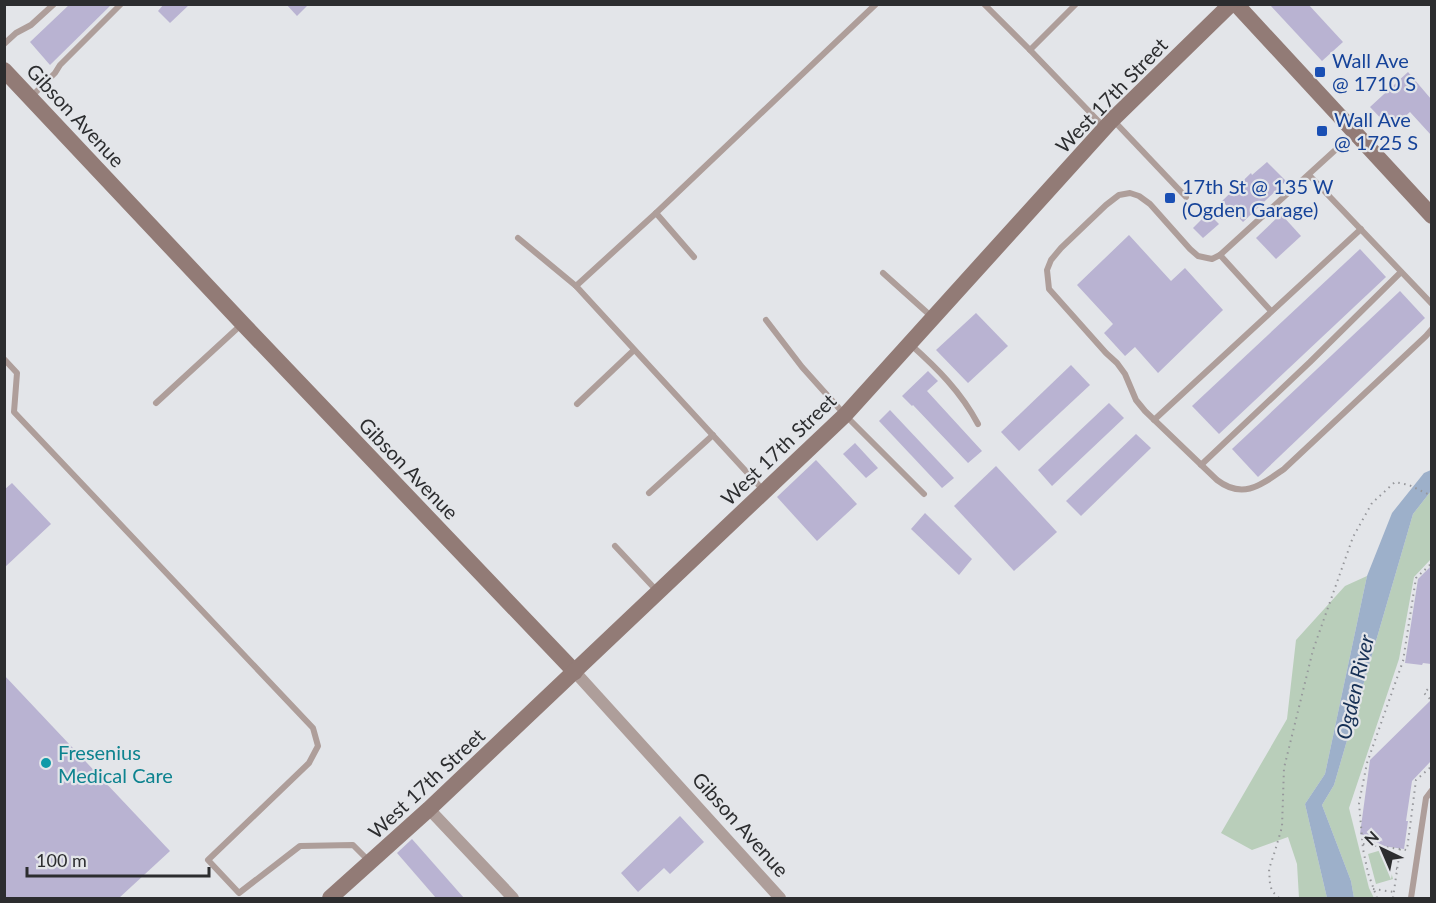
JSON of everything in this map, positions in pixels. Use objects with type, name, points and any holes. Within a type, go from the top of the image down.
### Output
[{"type":"street","name":"West 17th Street","points":[[330,898],[575,672],[844,415],[1109,124],[1234,4]]},
{"type":"street","points":[[1234,4],[1431,216]]},
{"type":"street","name":"Gibson Avenue","points":[[4,70],[575,672],[780,898]]},
{"type":"street","points":[[429,809],[513,898]]},
{"type":"lane","points":[[4,44],[16,33],[31,25],[54,4]]},
{"type":"lane","points":[[30,98],[121,4]]},
{"type":"lane","points":[[576,286],[876,4]]},
{"type":"lane","points":[[984,4],[1186,197]]},
{"type":"lane","points":[[1030,50],[1076,4]]},
{"type":"lane","points":[[1355,133],[1220,255],[1212,259],[1198,256],[1150,204],[1139,196],[1130,193],[1119,195],[1051,260],[1047,270],[1049,289],[1117,363],[1125,374],[1136,400],[1154,420],[1224,486],[1235,490],[1248,489],[1266,482],[1284,469],[1431,329]]},
{"type":"lane","points":[[1309,175],[1431,304]]},
{"type":"lane","points":[[656,213],[694,257]]},
{"type":"lane","points":[[1154,420],[1360,229]]},
{"type":"lane","points":[[518,238],[576,286],[765,491]]},
{"type":"lane","points":[[1220,255],[1271,311]]},
{"type":"lane","points":[[1201,465],[1401,272]]},
{"type":"lane","points":[[883,273],[933,318]]},
{"type":"lane","points":[[766,320],[802,368],[844,415],[924,494]]},
{"type":"lane","points":[[156,403],[243,324]]},
{"type":"lane","points":[[909,344],[934,366],[968,404],[978,424]]},
{"type":"lane","points":[[577,404],[634,350]]},
{"type":"lane","points":[[4,359],[17,373],[14,412],[313,728],[318,746],[309,763],[208,860],[239,893],[300,846],[353,845],[370,862]]},
{"type":"lane","points":[[649,493],[712,435]]},
{"type":"lane","points":[[615,546],[658,592]]},
{"type":"lane","points":[[1411,898],[1426,798],[1431,790]]},
{"type":"path","points":[[1279,898],[1272,891],[1269,869],[1282,826],[1284,768],[1313,650],[1353,537],[1371,503],[1395,482],[1409,485],[1431,496]]},
{"type":"path","points":[[1377,898],[1368,873],[1362,843],[1359,803],[1367,763],[1403,661],[1416,578],[1431,563]]},
{"type":"path","points":[[1431,685],[1424,693],[1431,701]]},
{"type":"path","points":[[1362,843],[1407,850],[1416,780],[1431,766]]},
{"type":"path","points":[[1393,898],[1400,849]]},
{"type":"path","points":[[1390,868],[1397,869]]},
{"type":"path","points":[[1373,889],[1394,892]]},
{"type":"green space","points":[[1431,491],[1431,559],[1414,577],[1399,659],[1349,808],[1369,888],[1374,898],[1354,898],[1351,881],[1322,805],[1334,785],[1413,514]]},
{"type":"green space","points":[[1367,576],[1325,774],[1305,804],[1327,898],[1299,898],[1297,864],[1288,837],[1252,850],[1221,833],[1287,719],[1296,640],[1345,586]]},
{"type":"green space","points":[[1385,849],[1393,879],[1376,884],[1368,854]]},
{"type":"water","name":"Ogden River","points":[[1431,470],[1431,491],[1413,514],[1334,785],[1322,805],[1351,881],[1354,898],[1327,898],[1305,804],[1325,774],[1367,576],[1392,513],[1424,473]]},
{"type":"building","points":[[70,4],[112,4],[50,65],[30,42]]},
{"type":"building","points":[[164,4],[190,4],[170,23],[158,11]]},
{"type":"building","points":[[286,4],[309,4],[297,16]]},
{"type":"building","points":[[1269,4],[1308,4],[1343,42],[1322,61]]},
{"type":"building","points":[[1408,72],[1431,99],[1431,135],[1410,112],[1391,129],[1370,107]]},
{"type":"building","points":[[1267,162],[1286,181],[1243,222],[1222,201],[1251,173],[1252,175]]},
{"type":"building","points":[[1208,213],[1219,224],[1203,238],[1193,228]]},
{"type":"building","points":[[1281,214],[1301,236],[1276,259],[1256,238]]},
{"type":"building","points":[[1129,235],[1171,281],[1185,268],[1223,310],[1158,373],[1135,347],[1125,356],[1104,333],[1113,324],[1077,285]]},
{"type":"building","points":[[1360,249],[1386,277],[1219,434],[1192,406]]},
{"type":"building","points":[[1400,291],[1425,318],[1258,477],[1232,449]]},
{"type":"building","points":[[976,313],[1008,346],[968,383],[936,350]]},
{"type":"building","points":[[1071,365],[1090,385],[1019,451],[1001,432]]},
{"type":"building","points":[[928,371],[938,381],[927,391],[982,451],[968,463],[902,396]]},
{"type":"building","points":[[1109,403],[1124,418],[1052,486],[1038,470]]},
{"type":"building","points":[[890,410],[954,478],[942,488],[879,421]]},
{"type":"building","points":[[1136,434],[1151,448],[1081,516],[1066,501]]},
{"type":"building","points":[[855,443],[878,468],[866,478],[843,454]]},
{"type":"building","points":[[816,460],[857,504],[817,541],[777,497]]},
{"type":"building","points":[[996,466],[1057,532],[1014,571],[954,506]]},
{"type":"building","points":[[12,483],[51,524],[4,568],[4,490]]},
{"type":"building","points":[[925,513],[972,559],[959,575],[911,529]]},
{"type":"building","points":[[1431,566],[1431,664],[1405,663],[1418,579]]},
{"type":"building","name":"Fresenius Medical Care","points":[[4,675],[170,851],[119,898],[4,898]]},
{"type":"building","points":[[1431,700],[1431,761],[1412,781],[1404,849],[1368,844],[1368,837],[1360,834],[1370,760]]},
{"type":"building","points":[[680,816],[704,842],[670,874],[664,868],[638,892],[621,873]]},
{"type":"building","points":[[412,839],[464,898],[436,898],[397,853]]},
{"type":"place","name":"Wall Ave @ 1710 S","points":[[1320,72]]},
{"type":"place","name":"Wall Ave @ 1725 S","points":[[1322,131]]},
{"type":"place","name":"17th St @ 135 W (Ogden Garage)","points":[[1170,198]]},
{"type":"place","name":"Fresenius Medical Care","points":[[46,763]]}]
